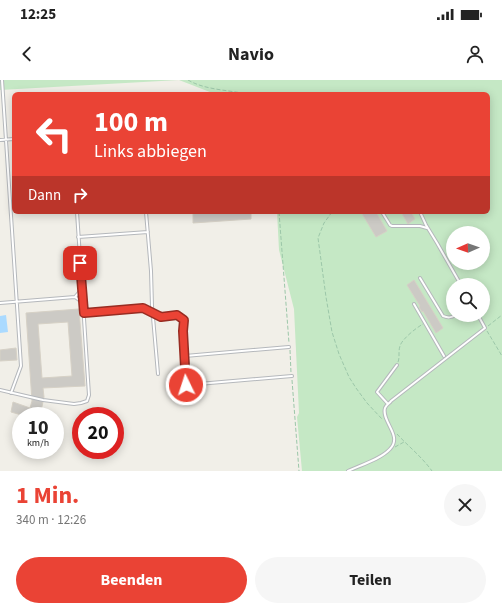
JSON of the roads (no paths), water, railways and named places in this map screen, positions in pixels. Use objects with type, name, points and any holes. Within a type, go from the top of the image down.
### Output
[{"type":"lane","points":[[2,80],[21,366],[12,393]]},
{"type":"lane","points":[[0,140],[12,139]]},
{"type":"lane","points":[[0,390],[43,400],[74,404],[87,401],[89,395],[77,214]]},
{"type":"lane","points":[[146,214],[151,271],[152,312],[158,374]]},
{"type":"lane","points":[[383,214],[390,226],[420,226],[428,229]]},
{"type":"lane","points":[[421,214],[428,229],[457,278]]},
{"type":"lane","points":[[78,237],[148,232]]},
{"type":"lane","points":[[420,278],[442,316],[446,318]]},
{"type":"lane","points":[[0,303],[75,297],[82,289]]},
{"type":"lane","points":[[75,297],[83,304]]},
{"type":"lane","points":[[414,304],[444,356]]},
{"type":"lane","points":[[84,313],[143,308],[161,317],[177,315],[184,320],[183,331],[186,385],[292,376]]},
{"type":"lane","points":[[348,471],[380,457],[391,448],[394,442],[394,435],[386,420],[385,414],[388,404],[485,328],[482,322]]},
{"type":"lane","points":[[185,356],[289,347]]},
{"type":"lane","points":[[388,404],[377,392],[397,365]]},
{"type":"water","points":[[6,315],[8,332],[0,333],[0,316]]}]
